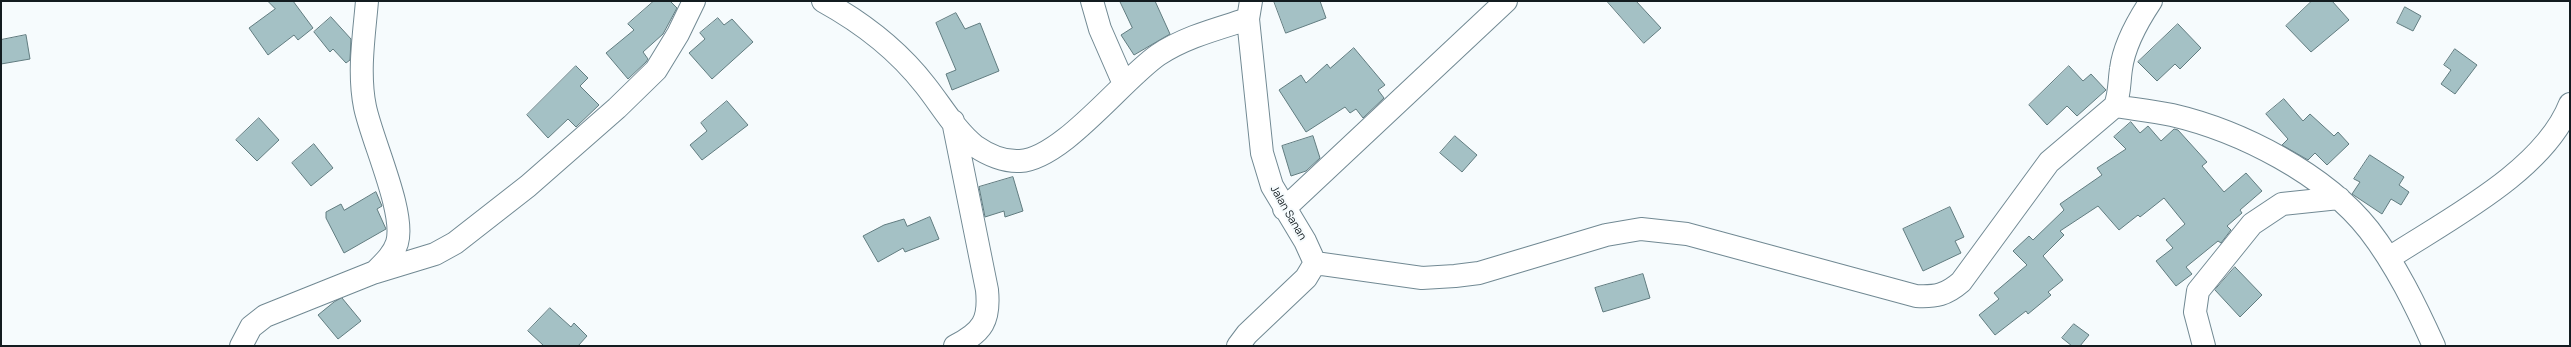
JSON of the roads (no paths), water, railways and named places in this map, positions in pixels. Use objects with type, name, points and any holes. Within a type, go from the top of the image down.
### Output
[{"type":"street","points":[[367,1],[362,58],[365,107],[398,219],[397,242],[389,259],[375,272]]},
{"type":"street","points":[[241,346],[251,327],[265,316],[375,272],[435,254],[455,243],[528,186],[617,108],[656,70],[678,34],[694,1]]},
{"type":"street","points":[[823,1],[879,36],[924,84],[975,146],[998,158],[1020,161],[1031,158],[1071,134],[1124,84],[1158,55],[1186,39],[1250,10]]},
{"type":"street","points":[[1092,1],[1100,29],[1124,84]]},
{"type":"street","points":[[1284,209],[1506,1]]},
{"type":"street","points":[[1238,346],[1247,334],[1306,278],[1315,263],[1422,278],[1454,276],[1479,273],[1606,235],[1641,229],[1687,234],[1916,296],[1937,297],[1950,292],[1961,282],[2049,162],[2115,106],[2119,96],[2121,69],[2126,46],[2151,1]]},
{"type":"street","name":"Jalan Sanan","points":[[1250,10],[1262,153],[1272,186],[1284,209],[1305,241],[1315,263]]},
{"type":"street","points":[[2389,258],[2480,200],[2532,158],[2556,131],[2570,104]]},
{"type":"street","points":[[2115,106],[2173,115],[2215,128],[2290,163],[2339,198],[2368,229],[2389,258],[2434,346]]},
{"type":"street","points":[[953,121],[988,290],[989,309],[980,329],[955,346]]},
{"type":"street","points":[[2204,346],[2195,312],[2198,291],[2252,224],[2282,204],[2339,198]]}]
